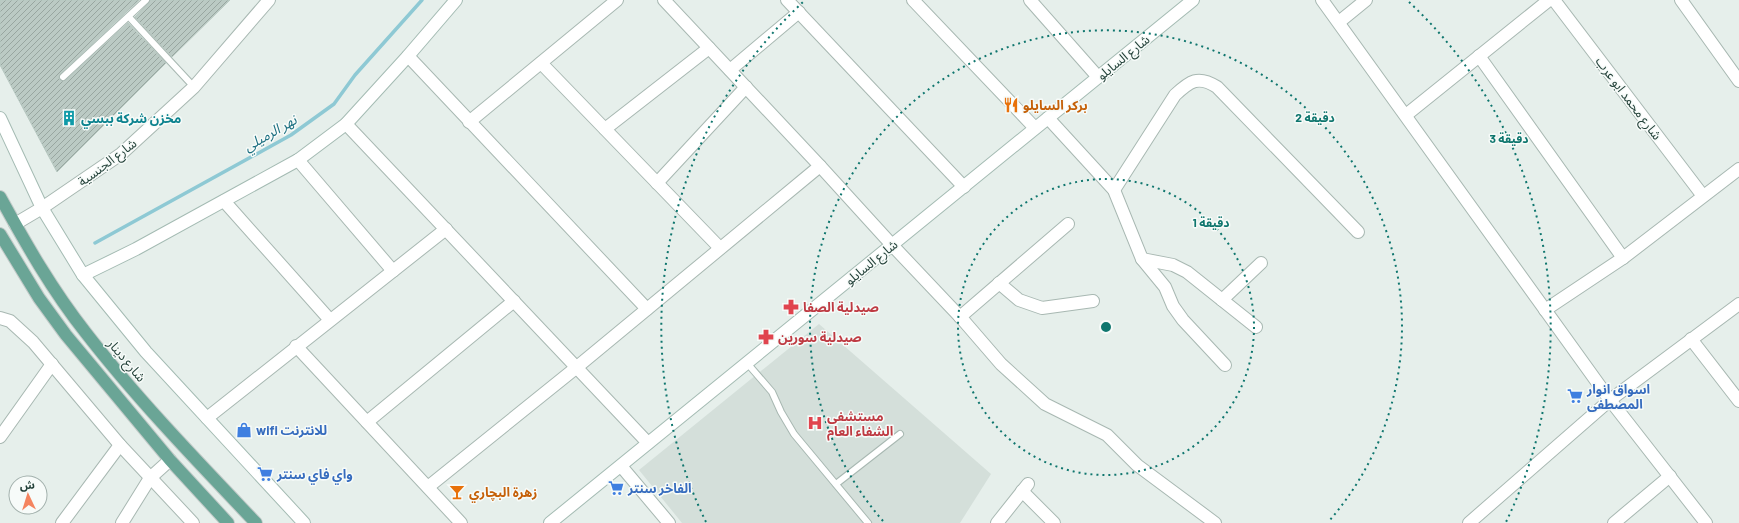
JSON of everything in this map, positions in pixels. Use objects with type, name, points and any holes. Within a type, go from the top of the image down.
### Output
[{"type":"main road","name":"شارع دينار","points":[[0,196],[37,263],[86,333],[183,446],[256,523]]},
{"type":"main road","points":[[0,234],[39,298],[66,335],[170,460],[228,523]]},
{"type":"street","name":"شارع الجنسية","points":[[15,224],[42,208],[121,154],[194,87],[269,0]]},
{"type":"street","points":[[83,275],[136,249],[298,160],[346,124],[408,56],[456,0]]},
{"type":"street","points":[[469,122],[617,0]]},
{"type":"street","points":[[664,0],[960,317],[1001,364],[1045,404],[1107,435],[1137,466],[1215,523]]},
{"type":"street","points":[[787,0],[964,187]]},
{"type":"street","points":[[913,0],[1035,128]]},
{"type":"street","points":[[1030,0],[1098,77]]},
{"type":"street","name":"شارع السايلو","points":[[550,523],[1193,0]]},
{"type":"street","points":[[1322,0],[1610,400],[1706,523]]},
{"type":"street","points":[[1339,22],[1366,0]]},
{"type":"street","points":[[1406,115],[1549,0]]},
{"type":"street","name":"شارع محمد ابو عرب","points":[[1554,0],[1703,196]]},
{"type":"street","points":[[1681,0],[1739,81]]},
{"type":"street","points":[[730,70],[798,12]]},
{"type":"street","points":[[605,129],[710,48]]},
{"type":"street","points":[[408,56],[647,309]]},
{"type":"street","points":[[1479,56],[1623,258]]},
{"type":"street","points":[[541,63],[720,248]]},
{"type":"street","points":[[1114,190],[1175,95],[1186,84],[1195,80],[1207,81],[1217,87],[1358,232]]},
{"type":"street","points":[[657,182],[746,87]]},
{"type":"street","points":[[0,118],[42,208],[83,275],[146,352],[304,523]]},
{"type":"street","points":[[1048,118],[1114,190],[1142,259],[1165,287],[1173,306],[1183,320],[1225,365]]},
{"type":"street","points":[[346,124],[648,443]]},
{"type":"street","points":[[298,160],[393,271]]},
{"type":"street","points":[[428,487],[577,367],[820,166]]},
{"type":"street","points":[[1545,310],[1623,258],[1739,169]]},
{"type":"street","points":[[224,201],[330,320]]},
{"type":"street","points":[[960,317],[1068,224]]},
{"type":"street","points":[[207,418],[296,346],[446,229]]},
{"type":"street","points":[[1142,259],[1174,265],[1187,272],[1256,327]]},
{"type":"street","points":[[1222,300],[1261,263]]},
{"type":"street","points":[[1000,283],[1019,300],[1042,308],[1093,301]]},
{"type":"street","points":[[367,422],[514,301]]},
{"type":"street","points":[[1469,523],[1610,400],[1739,304]]},
{"type":"street","points":[[0,318],[10,322],[33,342],[120,445],[193,523]]},
{"type":"street","points":[[1692,339],[1739,401]]},
{"type":"street","points":[[296,346],[461,523]]},
{"type":"street","points":[[0,437],[52,364]]},
{"type":"street","points":[[62,523],[120,445]]},
{"type":"street","points":[[122,523],[150,478],[170,460]]},
{"type":"street","points":[[621,466],[669,523]]},
{"type":"street","points":[[1614,523],[1670,476]]},
{"type":"street","points":[[996,523],[1025,488],[1054,523]]},
{"type":"lane","points":[[63,77],[146,0]]},
{"type":"lane","points":[[128,17],[194,87]]},
{"type":"lane","points":[[747,363],[772,392],[781,412],[794,434],[868,523]]},
{"type":"lane","points":[[836,484],[900,434]]},
{"type":"shaded area","name":"مستشفى الشفاء العام","points":[[819,324],[991,474],[960,523],[682,523],[639,470]]},
{"type":"building","name":"مخزن شركة ببسي","points":[[0,0],[139,0],[60,74],[59,78],[61,81],[66,80],[128,23],[166,63],[57,172],[0,65]]},
{"type":"building","points":[[150,0],[230,0],[172,57],[135,17],[149,3]]},
{"type":"waterway","name":"نهر الرميلي","points":[[95,243],[291,135],[334,104],[355,75],[422,0]]},
{"type":"place","name":"بركر السايلو","points":[[1011,105]]},
{"type":"place","name":"مخزن شركة ببسي","points":[[69,118]]},
{"type":"place","name":"صيدلية الصفا","points":[[791,307]]},
{"type":"place","name":"صيدلية سورين","points":[[766,337]]},
{"type":"place","name":"اسواق انوار المصطفى","points":[[1575,396]]},
{"type":"place","name":"مستشفى الشفاء العام","points":[[815,423]]},
{"type":"place","name":"wifi للانترنت","points":[[244,430]]},
{"type":"place","name":"واي فاي سنتر","points":[[265,474]]},
{"type":"place","name":"الفاخر سنتر","points":[[616,488]]},
{"type":"place","name":"زهرة البچاري","points":[[457,492]]}]
